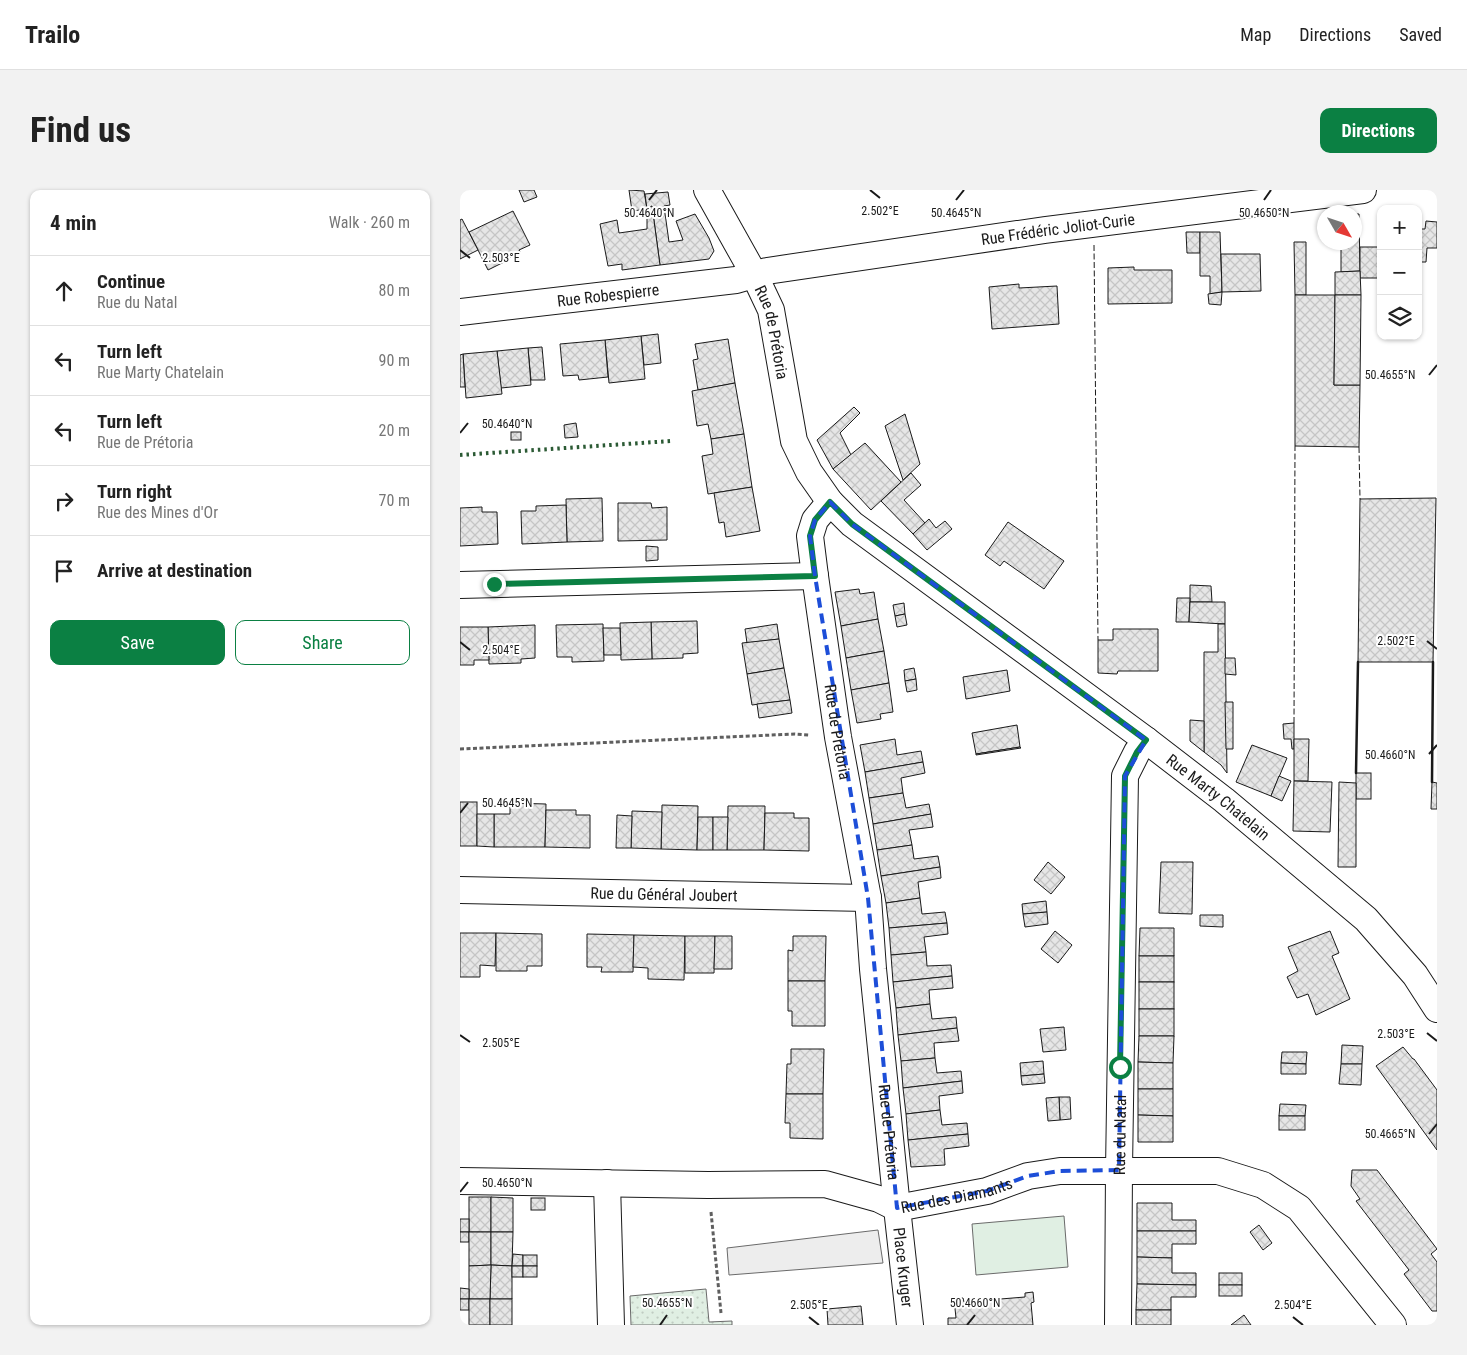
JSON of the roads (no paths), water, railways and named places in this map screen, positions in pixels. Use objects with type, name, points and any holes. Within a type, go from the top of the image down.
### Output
[{"type":"street","name":"Rue de Prétoria","points":[[707,190],[772,310],[794,441],[809,472],[830,502],[815,520],[810,536],[838,737],[868,898],[873,969],[897,1208]]},
{"type":"street","name":"Rue Frédéric Joliot-Curie","points":[[754,274],[1045,230],[1363,190]]},
{"type":"street","name":"Rue Robespierre","points":[[460,312],[736,280],[754,274]]},
{"type":"street","name":"Rue Marty Chatelain","points":[[830,502],[852,524],[1146,740],[1224,800],[1366,919],[1415,975],[1437,1009]]},
{"type":"street","points":[[460,585],[815,576]]},
{"type":"street","name":"Rue du Natal","points":[[1118,1325],[1118,1170],[1125,776],[1137,752],[1146,740]]},
{"type":"street","name":"Rue du Général Joubert","points":[[460,890],[868,898]]},
{"type":"street","name":"Rue des Diamants","points":[[460,1181],[708,1185],[825,1184],[878,1199],[897,1208],[987,1191],[1028,1176],[1060,1171],[1218,1171],[1263,1185],[1299,1208],[1392,1325]]},
{"type":"street","points":[[607,1184],[611,1325]]},
{"type":"street","name":"Place Kruger","points":[[897,1208],[910,1325]]}]
